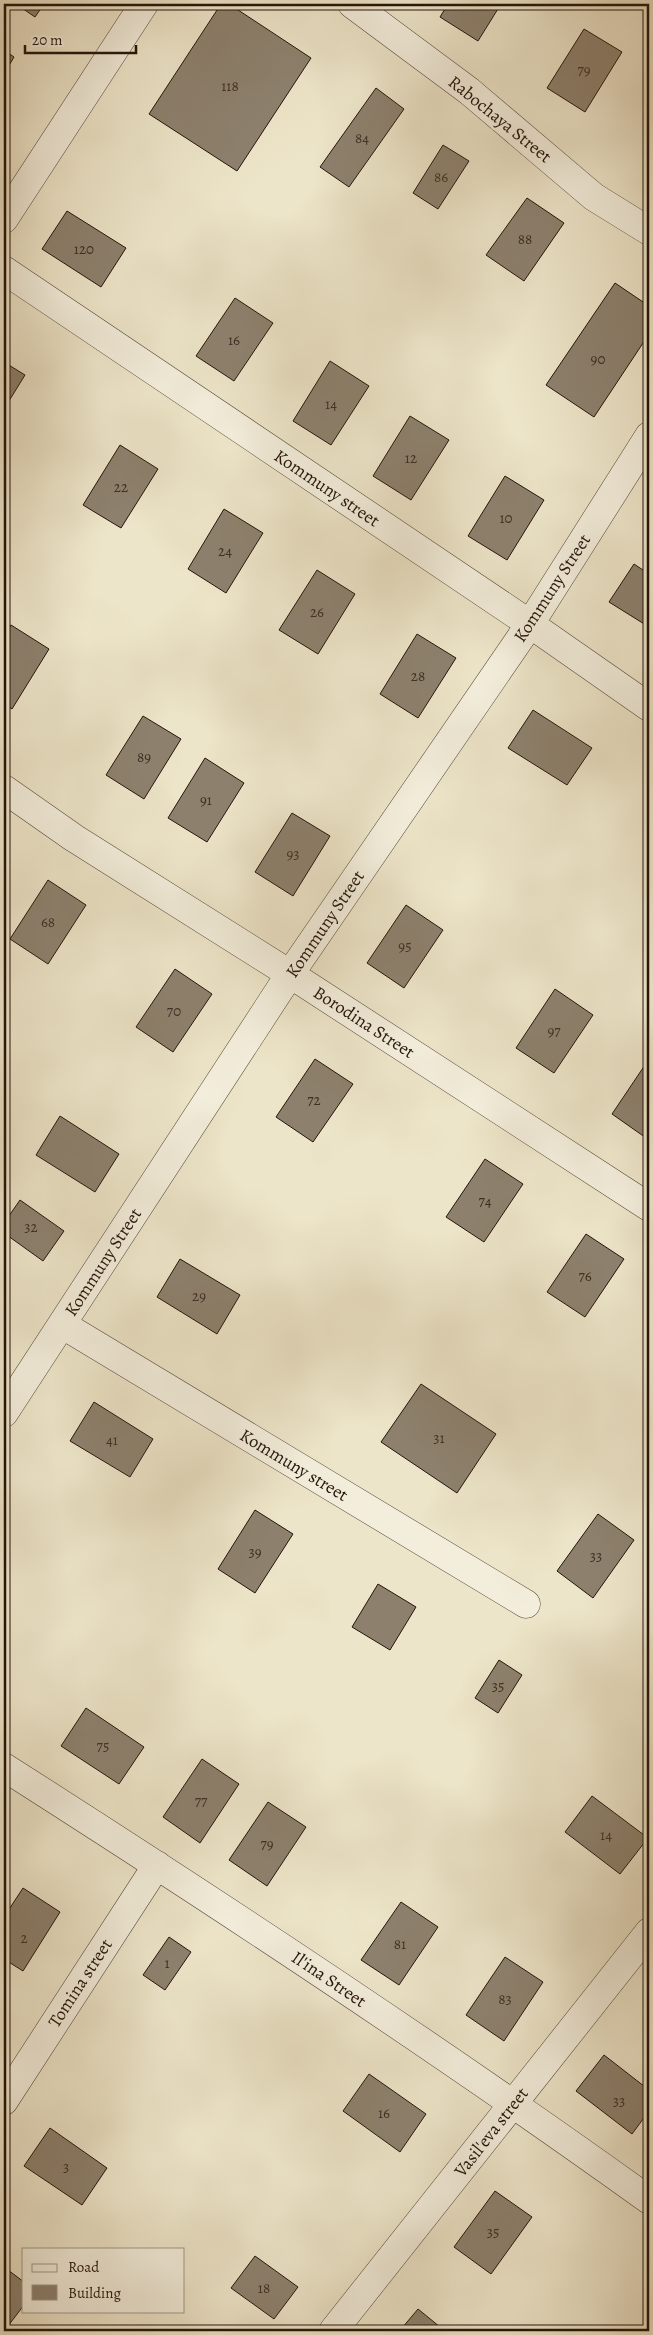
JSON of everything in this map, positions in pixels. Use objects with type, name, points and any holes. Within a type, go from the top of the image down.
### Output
[{"type":"street","points":[[4,219],[144,4]]},
{"type":"street","name":"Rabochaya Street","points":[[352,4],[469,91],[594,197],[649,231]]},
{"type":"street","name":"Kommuny street","points":[[4,270],[530,624],[649,707]]},
{"type":"street","name":"Kommuny Street","points":[[4,1413],[290,974],[530,624],[649,436]]},
{"type":"street","name":"Borodina Street","points":[[4,789],[74,838],[290,974],[649,1207]]},
{"type":"street","name":"Kommuny street","points":[[63,1325],[526,1604]]},
{"type":"street","name":"Il'ina Street","points":[[4,1767],[157,1864],[514,2103],[649,2200]]},
{"type":"street","name":"Tomina street","points":[[4,2101],[157,1864]]},
{"type":"street","name":"Vasil'eva street","points":[[333,2331],[649,1932]]},
{"type":"building","points":[[16,4],[44,4],[35,17]]},
{"type":"building","points":[[221,4],[229,4],[311,58],[237,171],[149,114]]},
{"type":"building","points":[[448,4],[501,4],[478,41],[440,17]]},
{"type":"building","points":[[584,29],[622,52],[585,112],[547,88]]},
{"type":"building","points":[[4,50],[14,57],[4,74]]},
{"type":"building","points":[[376,88],[404,109],[349,187],[320,167]]},
{"type":"building","points":[[443,145],[469,161],[438,209],[413,193]]},
{"type":"building","points":[[527,198],[564,223],[524,281],[486,255]]},
{"type":"building","points":[[67,211],[126,248],[101,287],[42,249]]},
{"type":"building","points":[[615,283],[649,306],[649,334],[594,417],[546,385]]},
{"type":"building","points":[[235,298],[273,323],[234,381],[196,356]]},
{"type":"building","points":[[330,361],[369,386],[331,445],[293,421]]},
{"type":"building","points":[[4,362],[25,375],[4,409]]},
{"type":"building","points":[[410,416],[449,440],[411,500],[373,476]]},
{"type":"building","points":[[120,445],[158,469],[121,528],[83,505]]},
{"type":"building","points":[[505,476],[544,500],[507,560],[468,536]]},
{"type":"building","points":[[224,509],[263,533],[226,593],[188,569]]},
{"type":"building","points":[[634,564],[649,574],[649,627],[609,602]]},
{"type":"building","points":[[317,570],[355,594],[318,654],[279,630]]},
{"type":"building","points":[[11,625],[49,649],[12,709],[4,704],[4,636]]},
{"type":"building","points":[[417,634],[456,658],[418,718],[380,694]]},
{"type":"building","points":[[533,710],[592,748],[567,785],[508,748]]},
{"type":"building","points":[[143,716],[181,739],[144,799],[106,775]]},
{"type":"building","points":[[205,758],[244,783],[207,842],[168,818]]},
{"type":"building","points":[[292,813],[330,836],[293,896],[255,872]]},
{"type":"building","points":[[48,880],[86,905],[48,964],[10,939]]},
{"type":"building","points":[[406,905],[443,930],[404,988],[367,963]]},
{"type":"building","points":[[175,969],[212,994],[173,1052],[136,1027]]},
{"type":"building","points":[[555,989],[593,1015],[554,1073],[516,1048]]},
{"type":"building","points":[[315,1059],[353,1084],[313,1142],[276,1117]]},
{"type":"building","points":[[649,1059],[649,1140],[612,1114]]},
{"type":"building","points":[[60,1116],[119,1154],[95,1192],[36,1155]]},
{"type":"building","points":[[485,1159],[523,1184],[484,1242],[446,1217]]},
{"type":"building","points":[[20,1200],[64,1231],[43,1261],[4,1233],[4,1223]]},
{"type":"building","points":[[586,1234],[624,1259],[585,1317],[547,1292]]},
{"type":"building","points":[[180,1259],[240,1295],[217,1334],[157,1297]]},
{"type":"building","points":[[421,1384],[496,1434],[457,1493],[381,1442]]},
{"type":"building","points":[[94,1402],[153,1439],[130,1477],[70,1441]]},
{"type":"building","points":[[255,1510],[293,1534],[255,1593],[218,1569]]},
{"type":"building","points":[[598,1514],[634,1540],[593,1598],[557,1571]]},
{"type":"building","points":[[378,1584],[416,1607],[390,1650],[352,1627]]},
{"type":"building","points":[[499,1660],[522,1675],[498,1713],[475,1698]]},
{"type":"building","points":[[86,1708],[144,1747],[119,1784],[61,1746]]},
{"type":"building","points":[[202,1759],[239,1784],[200,1843],[163,1817]]},
{"type":"building","points":[[592,1796],[648,1838],[620,1874],[565,1832]]},
{"type":"building","points":[[268,1802],[306,1827],[267,1886],[229,1860]]},
{"type":"building","points":[[23,1888],[60,1912],[23,1971],[4,1959],[4,1917]]},
{"type":"building","points":[[401,1902],[438,1927],[399,1985],[361,1960]]},
{"type":"building","points":[[169,1937],[191,1952],[165,1990],[143,1975]]},
{"type":"building","points":[[505,1957],[543,1982],[504,2041],[466,2015]]},
{"type":"building","points":[[604,2055],[649,2090],[649,2111],[632,2134],[576,2091]]},
{"type":"building","points":[[369,2074],[426,2114],[400,2152],[343,2111]]},
{"type":"building","points":[[50,2128],[107,2168],[82,2205],[24,2166]]},
{"type":"building","points":[[495,2191],[532,2217],[491,2274],[454,2247]]},
{"type":"building","points":[[255,2256],[298,2287],[274,2319],[231,2288]]},
{"type":"building","points":[[4,2267],[22,2280],[22,2308],[8,2326],[4,2323]]},
{"type":"building","points":[[418,2309],[445,2331],[406,2331],[402,2328]]}]
